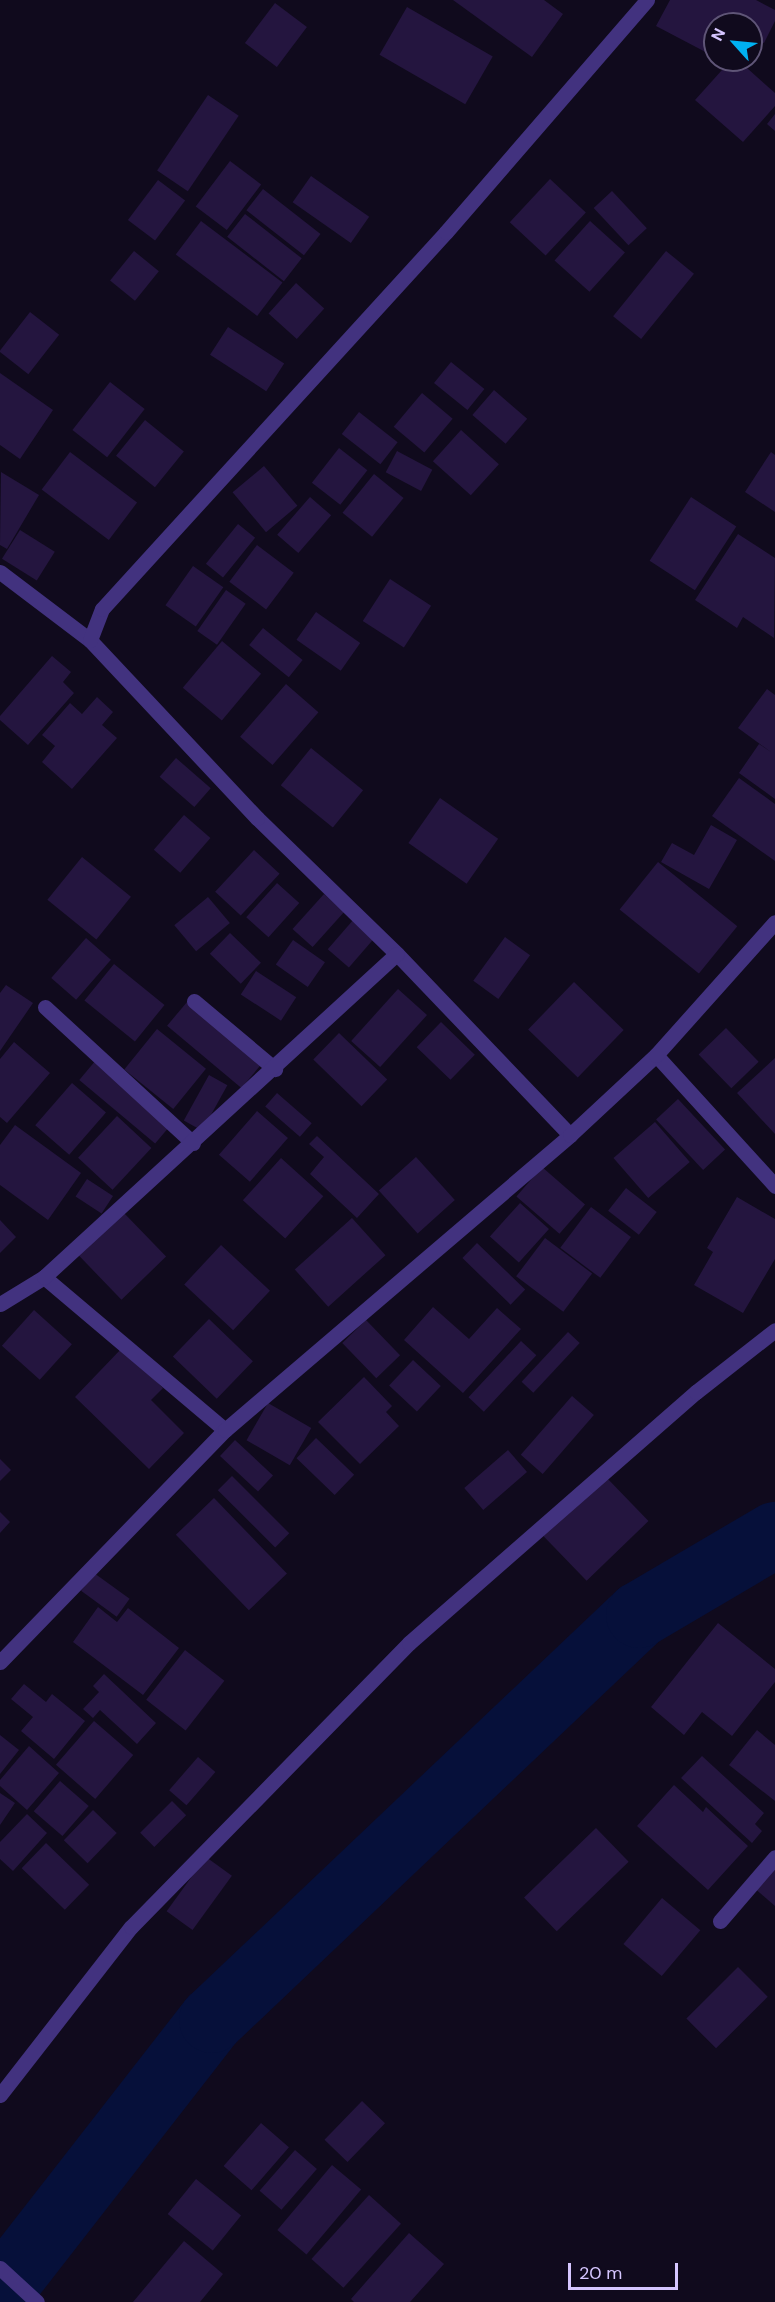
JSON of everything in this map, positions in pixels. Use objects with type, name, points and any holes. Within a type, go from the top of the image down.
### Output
[{"type":"street","points":[[90,640],[102,609],[446,232],[647,0]]},
{"type":"street","points":[[0,572],[90,640],[257,818],[397,954],[570,1135]]},
{"type":"street","points":[[0,1662],[225,1430],[570,1135],[656,1055],[775,922]]},
{"type":"street","points":[[0,1304],[44,1277],[275,1069],[397,954]]},
{"type":"street","points":[[194,1001],[275,1069]]},
{"type":"street","points":[[45,1007],[193,1143]]},
{"type":"street","points":[[656,1055],[775,1186]]},
{"type":"street","points":[[44,1277],[225,1430]]},
{"type":"street","points":[[0,2095],[131,1927],[409,1643],[696,1392],[775,1330]]},
{"type":"street","points":[[720,1921],[775,1857]]},
{"type":"street","points":[[0,2268],[37,2302]]},
{"type":"building","points":[[453,0],[544,0],[563,14],[532,57]]},
{"type":"building","points":[[670,0],[756,0],[775,10],[775,21],[764,43],[763,12],[703,12],[703,51],[656,26]]},
{"type":"building","points":[[275,3],[307,27],[277,67],[245,43]]},
{"type":"building","points":[[407,7],[493,56],[465,104],[380,55]]},
{"type":"building","points":[[720,72],[751,72],[775,93],[775,106],[743,142],[695,100]]},
{"type":"building","points":[[208,95],[239,116],[188,191],[157,170]]},
{"type":"building","points":[[775,114],[775,131],[767,124]]},
{"type":"building","points":[[230,161],[261,184],[227,230],[196,207]]},
{"type":"building","points":[[311,176],[369,217],[351,243],[293,202]]},
{"type":"building","points":[[550,179],[586,212],[546,256],[510,222]]},
{"type":"building","points":[[158,180],[185,200],[155,240],[128,220]]},
{"type":"building","points":[[263,189],[321,234],[304,255],[246,210]]},
{"type":"building","points":[[612,191],[647,228],[628,245],[594,208]]},
{"type":"building","points":[[245,214],[302,258],[284,281],[227,237]]},
{"type":"building","points":[[201,221],[282,282],[257,316],[176,255]]},
{"type":"building","points":[[590,221],[625,252],[589,292],[555,260]]},
{"type":"building","points":[[134,251],[159,271],[135,301],[110,281]]},
{"type":"building","points":[[666,251],[694,274],[641,339],[613,316]]},
{"type":"building","points":[[296,283],[324,308],[297,339],[269,313]]},
{"type":"building","points":[[30,312],[59,335],[28,374],[0,350]]},
{"type":"building","points":[[228,327],[284,363],[266,391],[210,355]]},
{"type":"building","points":[[451,362],[484,389],[467,410],[434,383]]},
{"type":"building","points":[[0,373],[53,410],[20,459],[0,445]]},
{"type":"building","points":[[110,382],[145,409],[107,457],[72,430]]},
{"type":"building","points":[[494,390],[527,419],[506,444],[472,415]]},
{"type":"building","points":[[422,393],[453,419],[424,452],[394,427]]},
{"type":"building","points":[[359,412],[398,442],[380,464],[342,434]]},
{"type":"building","points":[[145,420],[184,451],[155,487],[116,456]]},
{"type":"building","points":[[461,430],[499,464],[471,495],[433,461]]},
{"type":"building","points":[[339,448],[367,470],[340,505],[312,483]]},
{"type":"building","points":[[397,451],[432,470],[421,491],[386,472]]},
{"type":"building","points":[[70,452],[137,503],[109,540],[42,490]]},
{"type":"building","points":[[771,452],[775,455],[775,512],[745,492]]},
{"type":"building","points":[[264,466],[297,506],[266,532],[233,492]]},
{"type":"building","points":[[1,472],[39,495],[7,549],[0,545]]},
{"type":"building","points":[[374,474],[404,498],[372,537],[343,513]]},
{"type":"building","points":[[310,497],[331,515],[298,553],[277,535]]},
{"type":"building","points":[[691,497],[736,526],[695,590],[650,561]]},
{"type":"building","points":[[238,524],[255,538],[223,577],[206,564]]},
{"type":"building","points":[[20,530],[55,552],[37,581],[2,559]]},
{"type":"building","points":[[738,534],[775,558],[774,638],[743,617],[737,628],[695,600]]},
{"type":"building","points":[[257,545],[294,573],[266,609],[229,582]]},
{"type":"building","points":[[193,566],[223,587],[196,627],[165,605]]},
{"type":"building","points":[[390,579],[431,606],[404,648],[363,621]]},
{"type":"building","points":[[226,590],[246,604],[217,645],[197,631]]},
{"type":"building","points":[[316,612],[360,643],[341,671],[296,640]]},
{"type":"building","points":[[263,628],[303,660],[289,677],[249,645]]},
{"type":"building","points":[[222,641],[261,674],[222,721],[183,688]]},
{"type":"building","points":[[52,656],[71,672],[63,682],[74,693],[28,745],[0,720],[0,716]]},
{"type":"building","points":[[286,684],[318,712],[273,765],[240,737]]},
{"type":"building","points":[[767,689],[775,695],[775,799],[739,773],[759,744],[771,752],[738,728]]},
{"type":"building","points":[[97,697],[113,712],[102,725],[117,738],[72,789],[42,762],[55,746],[42,735],[70,703],[82,714]]},
{"type":"building","points":[[311,748],[363,790],[333,827],[281,785]]},
{"type":"building","points":[[176,758],[211,788],[194,807],[160,777]]},
{"type":"building","points":[[739,778],[775,804],[775,861],[712,816]]},
{"type":"building","points":[[440,798],[498,839],[467,884],[408,843]]},
{"type":"building","points":[[184,815],[210,838],[180,873],[154,850]]},
{"type":"building","points":[[711,825],[737,840],[709,889],[661,862],[672,843],[694,855]]},
{"type":"building","points":[[254,850],[280,874],[241,916],[215,892]]},
{"type":"building","points":[[82,857],[131,897],[96,939],[47,900]]},
{"type":"building","points":[[658,862],[737,926],[699,974],[620,909]]},
{"type":"building","points":[[277,883],[299,903],[269,937],[246,917]]},
{"type":"building","points":[[324,894],[344,912],[313,947],[293,929]]},
{"type":"building","points":[[208,897],[230,923],[196,951],[174,925]]},
{"type":"building","points":[[354,919],[375,937],[349,968],[328,949]]},
{"type":"building","points":[[230,933],[261,963],[241,984],[210,954]]},
{"type":"building","points":[[505,937],[530,955],[498,999],[473,981]]},
{"type":"building","points":[[86,938],[111,960],[76,1000],[51,978]]},
{"type":"building","points":[[293,940],[325,962],[308,987],[276,965]]},
{"type":"building","points":[[114,964],[165,1005],[135,1041],[84,1001]]},
{"type":"building","points":[[256,971],[296,997],[281,1021],[241,994]]},
{"type":"building","points":[[574,982],[624,1030],[578,1077],[528,1029]]},
{"type":"building","points":[[6,985],[33,1003],[0,1051],[0,993]]},
{"type":"building","points":[[398,989],[427,1015],[380,1067],[351,1041]]},
{"type":"building","points":[[187,1002],[261,1064],[241,1088],[167,1026]]},
{"type":"building","points":[[441,1022],[475,1055],[450,1080],[417,1047]]},
{"type":"building","points":[[726,1028],[759,1062],[731,1088],[699,1054]]},
{"type":"building","points":[[157,1029],[206,1069],[173,1109],[124,1069]]},
{"type":"building","points":[[339,1033],[387,1080],[361,1106],[313,1060]]},
{"type":"building","points":[[14,1042],[50,1073],[7,1123],[0,1117],[0,1059]]},
{"type":"building","points":[[775,1058],[775,1134],[737,1093]]},
{"type":"building","points":[[96,1060],[172,1124],[155,1144],[79,1080]]},
{"type":"building","points":[[209,1075],[227,1085],[202,1131],[184,1120]]},
{"type":"building","points":[[72,1083],[106,1113],[69,1155],[35,1125]]},
{"type":"building","points":[[277,1093],[312,1123],[300,1137],[265,1107]]},
{"type":"building","points":[[678,1099],[725,1149],[703,1170],[656,1119]]},
{"type":"building","points":[[257,1111],[288,1138],[250,1182],[219,1155]]},
{"type":"building","points":[[117,1116],[151,1148],[112,1190],[78,1158]]},
{"type":"building","points":[[655,1122],[690,1162],[648,1198],[613,1158]]},
{"type":"building","points":[[15,1125],[81,1173],[48,1220],[0,1185],[0,1145]]},
{"type":"building","points":[[317,1136],[379,1194],[357,1218],[310,1174],[324,1157],[309,1144]]},
{"type":"building","points":[[416,1157],[455,1200],[418,1234],[379,1190]]},
{"type":"building","points":[[281,1158],[323,1196],[285,1238],[243,1200]]},
{"type":"building","points":[[542,1167],[585,1204],[559,1234],[516,1196]]},
{"type":"building","points":[[87,1179],[113,1196],[102,1213],[76,1197]]},
{"type":"building","points":[[626,1188],[657,1212],[639,1235],[608,1211]]},
{"type":"building","points":[[737,1197],[775,1219],[775,1259],[743,1313],[694,1285],[713,1252],[707,1248]]},
{"type":"building","points":[[520,1203],[549,1229],[519,1263],[490,1236]]},
{"type":"building","points":[[591,1207],[631,1237],[600,1278],[560,1248]]},
{"type":"building","points":[[123,1212],[166,1257],[121,1300],[78,1255]]},
{"type":"building","points":[[352,1218],[385,1255],[328,1307],[295,1270]]},
{"type":"building","points":[[0,1220],[16,1237],[0,1253]]},
{"type":"building","points":[[545,1238],[592,1274],[563,1312],[516,1276]]},
{"type":"building","points":[[477,1243],[525,1290],[511,1305],[462,1258]]},
{"type":"building","points":[[221,1245],[270,1291],[233,1330],[184,1284]]},
{"type":"building","points":[[433,1307],[469,1339],[497,1308],[521,1329],[463,1393],[404,1340]]},
{"type":"building","points":[[34,1310],[72,1344],[40,1380],[2,1346]]},
{"type":"building","points":[[209,1319],[253,1361],[217,1399],[173,1356]]},
{"type":"building","points":[[366,1320],[400,1355],[376,1378],[342,1343]]},
{"type":"building","points":[[568,1332],[580,1343],[533,1393],[522,1382]]},
{"type":"building","points":[[521,1341],[536,1355],[484,1412],[468,1397]]},
{"type":"building","points":[[122,1348],[163,1388],[151,1400],[184,1433],[149,1469],[75,1397]]},
{"type":"building","points":[[413,1360],[441,1386],[417,1412],[389,1386]]},
{"type":"building","points":[[364,1377],[392,1406],[386,1412],[399,1426],[360,1464],[318,1422]]},
{"type":"building","points":[[572,1396],[594,1415],[543,1474],[521,1455]]},
{"type":"building","points":[[268,1403],[311,1428],[290,1465],[246,1440]]},
{"type":"building","points":[[316,1438],[354,1475],[335,1495],[297,1458]]},
{"type":"building","points":[[235,1440],[273,1475],[258,1492],[220,1456]]},
{"type":"building","points":[[508,1450],[527,1472],[483,1510],[464,1488]]},
{"type":"building","points":[[0,1459],[11,1470],[0,1481]]},
{"type":"building","points":[[604,1475],[648,1521],[587,1581],[542,1535]]},
{"type":"building","points":[[232,1476],[289,1533],[275,1547],[218,1490]]},
{"type":"building","points":[[214,1498],[287,1574],[249,1610],[176,1535]]},
{"type":"building","points":[[0,1512],[10,1522],[0,1533]]},
{"type":"building","points":[[94,1573],[130,1599],[117,1617],[81,1591]]},
{"type":"building","points":[[98,1607],[117,1622],[128,1608],[179,1648],[143,1695],[73,1642]]},
{"type":"building","points":[[718,1623],[775,1669],[775,1682],[732,1736],[702,1712],[684,1735],[651,1707]]},
{"type":"building","points":[[185,1650],[224,1681],[186,1730],[146,1700]]},
{"type":"building","points":[[104,1674],[156,1723],[137,1744],[100,1710],[93,1718],[83,1709],[99,1692],[93,1686]]},
{"type":"building","points":[[24,1684],[46,1702],[52,1694],[85,1721],[54,1759],[21,1731],[33,1717],[11,1699]]},
{"type":"building","points":[[94,1721],[133,1755],[95,1799],[56,1765]]},
{"type":"building","points":[[757,1730],[775,1745],[775,1801],[729,1765]]},
{"type":"building","points":[[0,1735],[19,1750],[0,1774]]},
{"type":"building","points":[[29,1746],[59,1773],[27,1810],[0,1786],[0,1780]]},
{"type":"building","points":[[702,1756],[764,1813],[755,1824],[762,1831],[752,1843],[681,1778]]},
{"type":"building","points":[[198,1757],[215,1772],[186,1805],[169,1790]]},
{"type":"building","points":[[60,1781],[89,1806],[62,1836],[34,1811]]},
{"type":"building","points":[[674,1785],[703,1812],[706,1807],[748,1846],[708,1890],[637,1826]]},
{"type":"building","points":[[0,1793],[15,1803],[0,1825]]},
{"type":"building","points":[[172,1801],[186,1815],[154,1847],[140,1833]]},
{"type":"building","points":[[93,1810],[117,1833],[88,1863],[64,1840]]},
{"type":"building","points":[[27,1814],[47,1833],[13,1871],[0,1859],[0,1842]]},
{"type":"building","points":[[596,1828],[629,1862],[557,1931],[524,1897]]},
{"type":"building","points":[[46,1843],[89,1885],[65,1910],[22,1868]]},
{"type":"building","points":[[206,1857],[232,1876],[193,1930],[167,1911]]},
{"type":"building","points":[[775,1862],[775,1906],[753,1887]]},
{"type":"building","points":[[662,1898],[700,1930],[662,1976],[623,1944]]},
{"type":"building","points":[[738,1967],[768,1997],[716,2048],[686,2019]]},
{"type":"building","points":[[362,2101],[385,2123],[348,2162],[324,2140]]},
{"type":"building","points":[[261,2123],[289,2147],[252,2190],[224,2166]]},
{"type":"building","points":[[295,2150],[317,2169],[281,2210],[260,2191]]},
{"type":"building","points":[[332,2165],[361,2189],[306,2255],[277,2230]]},
{"type":"building","points":[[196,2179],[241,2216],[213,2250],[168,2214]]},
{"type":"building","points":[[369,2195],[401,2224],[343,2288],[311,2259]]},
{"type":"building","points":[[409,2233],[444,2264],[410,2302],[354,2302],[351,2299]]},
{"type":"building","points":[[184,2241],[223,2274],[200,2302],[133,2302]]},
{"type":"waterway","points":[[0,2292],[212,2020],[639,1615],[775,1535]]}]
